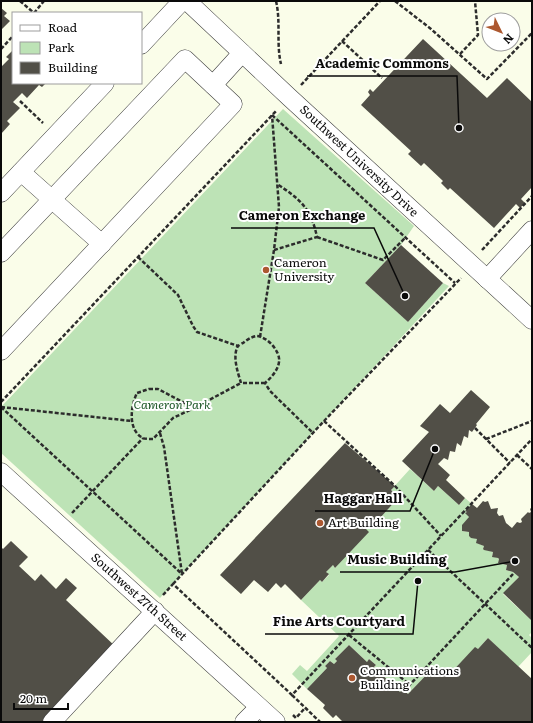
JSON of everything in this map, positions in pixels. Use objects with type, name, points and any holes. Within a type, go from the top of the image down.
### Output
[{"type":"street","points":[[146,39],[177,3]]},
{"type":"street","name":"Southwest University Drive","points":[[177,3],[242,53],[532,320]]},
{"type":"street","points":[[213,85],[242,53]]},
{"type":"street","points":[[1,253],[185,59],[233,104],[1,351]]},
{"type":"street","points":[[1,193],[103,84]]},
{"type":"street","points":[[21,172],[102,244]]},
{"type":"street","points":[[487,279],[532,230]]},
{"type":"street","name":"Southwest 27th Street","points":[[1,472],[276,722]]},
{"type":"street","points":[[52,722],[155,611]]},
{"type":"street","points":[[244,722],[259,707]]},
{"type":"path","points":[[20,1],[32,12]]},
{"type":"path","points":[[34,12],[44,1]]},
{"type":"path","points":[[276,1],[278,15],[278,53],[282,68]]},
{"type":"path","points":[[1,402],[380,1]]},
{"type":"path","points":[[395,1],[431,28],[487,79],[532,33]]},
{"type":"path","points":[[460,54],[478,35],[475,1]]},
{"type":"path","points":[[1,49],[12,37]]},
{"type":"path","points":[[342,41],[382,78]]},
{"type":"path","points":[[260,337],[274,250],[278,208],[272,115]]},
{"type":"path","points":[[272,115],[456,283]]},
{"type":"path","points":[[276,183],[302,202],[314,225],[317,237]]},
{"type":"path","points":[[155,611],[160,598],[324,421],[462,277],[470,263],[532,196]]},
{"type":"path","points":[[274,250],[317,237],[383,260],[406,237]]},
{"type":"path","points":[[138,257],[178,295],[197,332],[238,346]]},
{"type":"path","points":[[194,408],[158,389],[149,389],[137,393],[134,400],[132,421],[135,430],[143,438],[153,439],[173,418],[194,408],[241,383],[265,382],[271,378],[276,370],[279,363],[279,356],[273,346],[260,337],[255,336],[247,339],[238,346],[236,354],[241,383]]},
{"type":"path","points":[[265,382],[270,391],[313,433]]},
{"type":"path","points":[[1,407],[182,574]]},
{"type":"path","points":[[1,407],[132,421]]},
{"type":"path","points":[[324,421],[395,486],[441,536]]},
{"type":"path","points":[[486,439],[532,421]]},
{"type":"path","points":[[475,428],[510,463]]},
{"type":"path","points":[[160,432],[164,447],[182,574]]},
{"type":"path","points":[[61,526],[143,438]]},
{"type":"path","points":[[292,695],[532,439]]},
{"type":"path","points":[[517,455],[532,469]]},
{"type":"path","points":[[428,550],[532,648]]},
{"type":"path","points":[[404,691],[513,574]]},
{"type":"path","points":[[173,584],[320,722]]},
{"type":"path","points":[[349,635],[410,685]]},
{"type":"path","points":[[292,714],[296,718],[305,708]]},
{"type":"green space","name":"Cameron Park","points":[[283,109],[414,226],[401,245],[365,283],[408,322],[443,283],[449,286],[160,598],[1,453],[1,407]]},
{"type":"green space","points":[[410,469],[434,491],[438,486],[459,505],[465,498],[472,504],[465,511],[469,517],[462,531],[469,532],[469,536],[477,539],[477,543],[484,546],[483,549],[493,552],[492,556],[499,559],[498,563],[507,565],[506,570],[513,572],[519,577],[503,594],[532,621],[532,632],[529,635],[532,638],[532,652],[518,667],[488,638],[478,649],[475,648],[447,677],[443,674],[440,677],[432,669],[408,694],[403,689],[400,692],[374,667],[376,665],[369,659],[367,662],[349,645],[335,659],[337,661],[334,664],[330,661],[325,666],[327,668],[307,689],[292,674],[300,665],[307,671],[339,636],[301,600],[320,580],[322,582],[329,575],[326,572],[333,565],[335,568],[366,529],[378,516],[380,518],[399,497],[391,490]]},
{"type":"building","points":[[1,8],[7,13],[4,16],[10,21],[1,30]]},
{"type":"building","points":[[423,39],[487,98],[507,78],[532,102],[532,187],[521,199],[525,203],[520,208],[516,204],[494,228],[450,188],[448,190],[441,183],[443,181],[424,163],[421,166],[408,154],[411,151],[361,105],[370,95],[368,92],[370,89],[373,92]]},
{"type":"building","points":[[12,51],[12,84],[45,84],[42,87],[39,85],[27,98],[22,93],[13,102],[20,108],[7,121],[10,124],[1,134],[1,65],[2,66],[9,59],[6,57]]},
{"type":"building","points":[[401,245],[443,283],[408,322],[365,283]]},
{"type":"building","points":[[471,390],[490,407],[476,424],[477,425],[472,432],[469,430],[468,438],[464,436],[461,446],[457,443],[455,452],[450,451],[448,460],[444,458],[438,464],[450,475],[446,480],[465,498],[459,505],[438,486],[434,491],[402,461],[429,432],[420,426],[440,404],[450,413]]},
{"type":"building","name":"Art Building","points":[[345,443],[395,486],[391,490],[399,497],[380,518],[378,516],[366,529],[369,532],[335,568],[333,565],[326,572],[329,574],[322,582],[320,580],[301,600],[285,584],[281,588],[276,583],[268,592],[254,580],[241,594],[220,575]]},
{"type":"building","points":[[483,501],[488,501],[491,509],[498,508],[497,513],[499,516],[503,515],[506,523],[512,528],[517,522],[522,522],[521,519],[528,512],[531,512],[530,509],[532,507],[532,621],[503,593],[519,577],[513,572],[506,570],[507,565],[498,563],[498,558],[492,557],[493,552],[484,550],[484,546],[476,543],[477,539],[469,536],[469,532],[462,531],[462,525],[469,517],[465,511],[472,504],[477,508]]},
{"type":"building","points":[[11,541],[28,557],[19,566],[35,581],[41,574],[56,589],[66,578],[77,588],[66,600],[116,647],[44,722],[1,722],[1,547],[3,549]]},
{"type":"building","points":[[488,638],[532,679],[532,722],[343,722],[336,715],[333,718],[323,708],[325,705],[307,689],[327,668],[325,666],[330,661],[334,664],[337,661],[335,659],[349,645],[367,662],[369,659],[376,665],[374,667],[400,692],[403,689],[408,694],[432,669],[440,677],[443,673],[447,677],[475,647],[478,649]]},
{"type":"place","name":"Academic Commons","points":[[459,128]]},
{"type":"place","name":"Cameron University","points":[[266,270]]},
{"type":"place","name":"Cameron Exchange","points":[[405,296]]},
{"type":"place","name":"Haggar Hall","points":[[435,449]]},
{"type":"place","name":"Art Building","points":[[320,523]]},
{"type":"place","name":"Music Building","points":[[515,561]]},
{"type":"place","name":"Fine Arts Courtyard","points":[[418,581]]},
{"type":"place","name":"Communications Building","points":[[352,678]]}]
